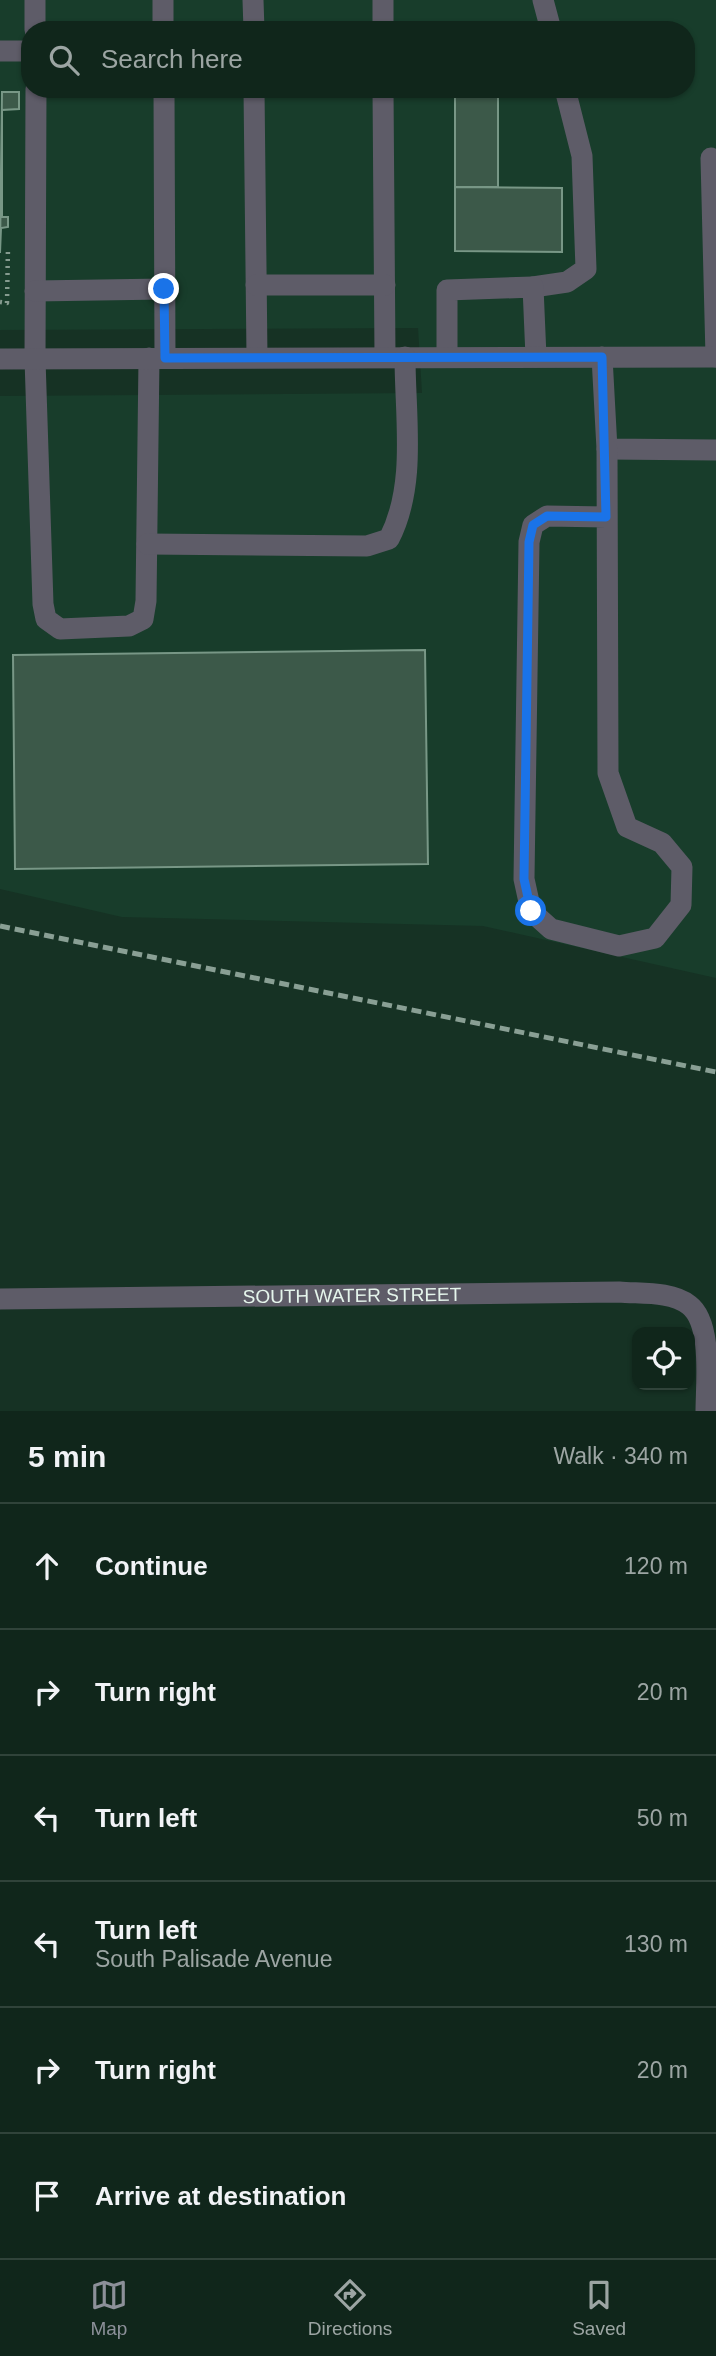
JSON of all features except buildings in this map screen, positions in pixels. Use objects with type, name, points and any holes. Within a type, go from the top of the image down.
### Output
[{"type":"street","points":[[35,0],[35,21]]},
{"type":"street","points":[[163,0],[163,21]]},
{"type":"street","points":[[253,0],[254,21]]},
{"type":"street","points":[[383,0],[383,21]]},
{"type":"street","points":[[543,0],[549,21]]},
{"type":"street","points":[[0,51],[21,51]]},
{"type":"street","points":[[36,98],[35,359],[43,604],[46,619],[60,629],[129,626],[143,619],[157,358],[164,289],[164,98]]},
{"type":"street","points":[[254,98],[257,358]]},
{"type":"street","points":[[147,544],[367,546],[389,539],[399,520],[405,490],[395,358],[385,285],[383,98]]},
{"type":"street","points":[[447,358],[447,290],[533,288],[567,282],[586,269],[582,156],[567,98]]},
{"type":"street","points":[[0,359],[716,356],[711,158]]},
{"type":"street","points":[[256,285],[385,285]]},
{"type":"street","points":[[533,288],[536,357]]},
{"type":"street","points":[[35,290],[164,289]]},
{"type":"street","points":[[602,357],[607,449],[608,773],[627,827],[662,843],[682,867],[681,905],[655,938],[619,946],[551,929],[531,911],[524,879],[529,542],[533,525],[547,516],[606,517]]},
{"type":"street","points":[[607,449],[716,450]]},
{"type":"street","name":"SOUTH WATER STREET","points":[[0,1299],[619,1292],[666,1296],[689,1304],[696,1313],[706,1345],[706,1411]]},
{"type":"path","points":[[0,302],[7,303],[8,247]]},
{"type":"shaded area","points":[[0,0],[716,0],[716,978],[483,926],[122,917],[0,889],[0,396],[422,393],[418,328],[0,330]]},
{"type":"railway","points":[[0,926],[716,1072]]},
{"type":"route","points":[[164,289],[165,358],[602,357],[607,449],[606,517],[567,514],[547,516],[533,525],[529,542],[524,879],[531,911]]}]
